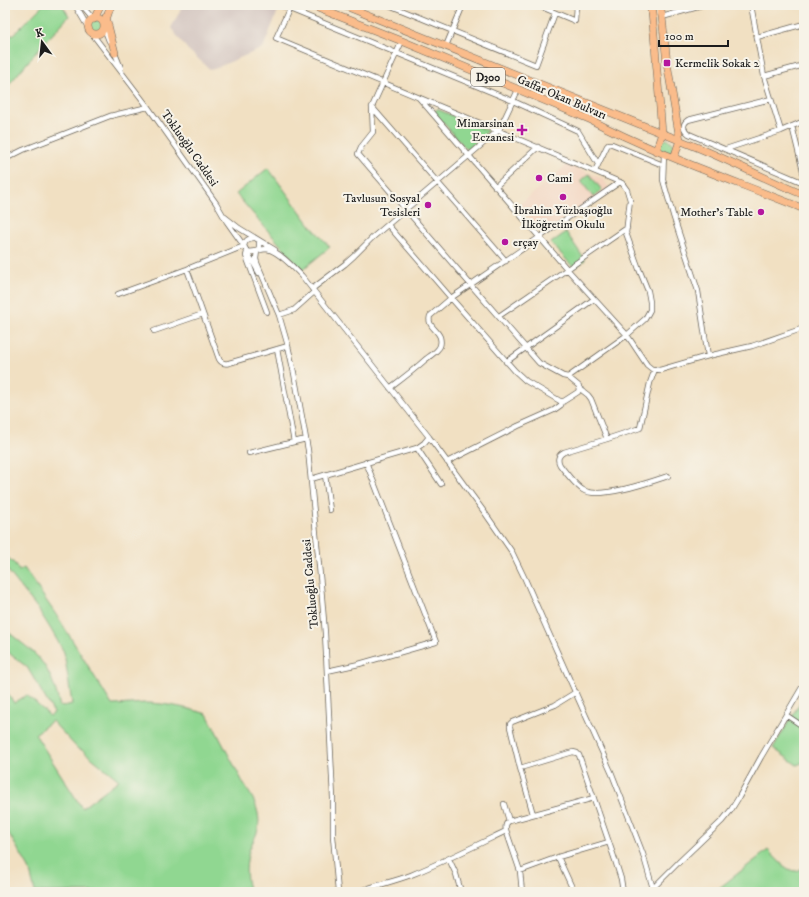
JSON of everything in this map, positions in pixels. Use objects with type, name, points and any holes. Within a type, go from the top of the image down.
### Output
[{"type":"highway","points":[[85,5],[93,5]]},
{"type":"highway","points":[[101,5],[93,19],[88,24],[89,30],[92,33],[97,34],[102,31],[106,16],[112,5]]},
{"type":"highway","name":"Gaffar Okan Bulvarı","points":[[310,5],[402,41],[589,119],[656,151],[804,209]]},
{"type":"highway","name":"Gaffar Okan Bulvarı","points":[[343,5],[719,156],[804,195]]},
{"type":"highway","points":[[649,5],[652,13],[662,133],[656,151]]},
{"type":"highway","points":[[660,5],[667,63],[680,140],[674,158]]},
{"type":"highway","points":[[106,16],[115,53]]},
{"type":"highway","points":[[93,19],[96,18],[101,20],[104,27]]},
{"type":"street","name":"Tokluoğlu Caddesi","points":[[75,5],[89,30],[148,107],[216,203],[244,246],[264,281]]},
{"type":"street","points":[[81,5],[93,19]]},
{"type":"street","points":[[280,5],[290,7],[396,53],[513,101],[578,131],[598,164]]},
{"type":"street","points":[[389,5],[536,65],[555,13]]},
{"type":"street","points":[[446,46],[463,5]]},
{"type":"street","points":[[537,5],[575,21],[576,5]]},
{"type":"street","points":[[662,17],[692,7],[706,5]]},
{"type":"street","points":[[751,5],[764,76],[781,131]]},
{"type":"street","points":[[290,7],[276,38],[499,130],[620,182],[626,187],[630,203],[626,233],[648,292],[650,304],[648,313],[645,319],[627,335],[568,377]]},
{"type":"street","points":[[756,37],[804,24]]},
{"type":"street","points":[[104,27],[124,76]]},
{"type":"street","points":[[402,41],[372,107],[373,132],[361,147],[358,154],[539,363],[563,376],[568,377],[588,395],[591,399],[606,439]]},
{"type":"street","points":[[764,76],[804,65]]},
{"type":"street","points":[[279,315],[294,310],[324,279],[345,264],[372,238],[499,130],[518,90]]},
{"type":"street","points":[[418,97],[567,269],[627,335],[647,365],[652,369],[660,370],[708,356],[752,346],[804,328]]},
{"type":"street","points":[[771,99],[690,119],[685,122],[684,128],[689,134],[804,182],[802,157],[792,126]]},
{"type":"street","points":[[5,159],[23,150],[110,116],[148,107]]},
{"type":"street","points":[[372,107],[506,261]]},
{"type":"street","points":[[726,149],[781,131],[804,121]]},
{"type":"street","points":[[595,171],[609,144],[663,165]]},
{"type":"street","points":[[495,187],[538,147]]},
{"type":"street","points":[[664,154],[663,180],[698,291],[708,356]]},
{"type":"street","points":[[390,388],[438,349],[440,337],[430,325],[430,316],[451,298],[620,182]]},
{"type":"street","points":[[224,216],[239,228],[276,251],[302,276],[429,437],[512,552],[602,750],[644,854],[654,890]]},
{"type":"street","points":[[388,225],[506,362],[526,381],[562,402]]},
{"type":"street","points":[[498,316],[627,228]]},
{"type":"street","points":[[118,294],[187,269],[244,246],[247,240],[254,238]]},
{"type":"street","points":[[257,251],[259,241]]},
{"type":"street","points":[[267,312],[246,256],[247,252],[267,249],[280,256]]},
{"type":"street","name":"Tokluoğlu Caddesi","points":[[257,251],[257,261],[279,315],[288,346],[306,439],[323,608],[333,798],[333,836],[338,892]]},
{"type":"street","points":[[187,269],[219,359],[223,363],[229,364],[288,346]]},
{"type":"street","points":[[506,362],[594,299]]},
{"type":"street","points":[[154,331],[203,314]]},
{"type":"street","points":[[277,349],[294,442]]},
{"type":"street","points":[[655,369],[650,383],[640,428],[564,452],[559,457],[558,461],[582,490],[592,494],[621,490],[668,476]]},
{"type":"street","points":[[447,462],[518,426],[554,410],[561,405],[562,402],[578,392],[579,388]]},
{"type":"street","points":[[311,479],[417,448],[429,437]]},
{"type":"street","points":[[249,453],[306,439]]},
{"type":"street","points":[[417,448],[441,484]]},
{"type":"street","points":[[327,671],[359,664],[436,642],[366,462]]},
{"type":"street","points":[[325,475],[330,510]]},
{"type":"street","points":[[654,890],[673,867],[722,821],[731,810],[740,797],[754,767],[804,684]]},
{"type":"street","points":[[533,814],[520,768],[510,724],[555,705],[576,692]]},
{"type":"street","points":[[786,715],[804,727]]},
{"type":"street","points":[[520,768],[573,752],[577,753],[609,842],[621,879],[623,892]]},
{"type":"street","points":[[522,892],[520,871],[506,831],[506,825],[509,821],[594,798]]},
{"type":"street","points":[[504,804],[509,821]]},
{"type":"street","points":[[358,892],[410,876],[506,831]]},
{"type":"street","points":[[520,871],[558,857],[609,842]]},
{"type":"street","points":[[558,857],[574,892]]},
{"type":"street","points":[[449,859],[456,874],[461,892]]},
{"type":"shaded area","points":[[183,5],[262,5],[278,11],[263,48],[211,70],[188,50],[171,28]]},
{"type":"shaded area","name":"İbrahim Yüzbaşıoğlu İlköğretim Okulu","points":[[568,164],[603,179],[609,188],[543,234],[519,205]]},
{"type":"green space","points":[[43,5],[62,5],[69,16],[6,88],[5,36],[13,35]]},
{"type":"green space","points":[[94,20],[98,20],[102,26],[98,32],[94,32],[90,28],[90,24]]},
{"type":"green space","points":[[437,109],[488,131],[467,150],[434,112]]},
{"type":"green space","points":[[667,139],[672,142],[673,145],[669,153],[660,150],[660,144],[662,141]]},
{"type":"green space","points":[[268,168],[311,226],[330,247],[302,270],[236,194]]},
{"type":"green space","points":[[589,174],[602,190],[593,197],[581,181]]},
{"type":"green space","points":[[566,232],[585,260],[574,268],[551,243]]},
{"type":"green space","points":[[5,554],[15,564],[19,571],[24,568],[61,622],[112,705],[144,703],[156,704],[178,707],[207,714],[253,799],[259,817],[258,829],[249,850],[246,865],[250,892],[35,892],[29,868],[5,827],[5,689],[14,703],[27,695],[50,716],[54,713],[27,667],[11,655],[5,648],[5,629],[34,653],[44,665],[54,685],[60,707],[72,704],[64,652],[38,609],[5,567]],"holes":[[[52,721],[78,749],[82,750],[119,780],[82,808],[35,734]]]},
{"type":"green space","points":[[804,696],[804,762],[797,765],[773,748]]},
{"type":"green space","points":[[768,850],[788,869],[797,871],[804,867],[804,892],[714,892]]},
{"type":"place","name":"Kermelik Sokak 2","points":[[667,63]]},
{"type":"place","name":"Mimarsinan Eczanesi","points":[[522,130]]},
{"type":"place","name":"Cami","points":[[539,178]]},
{"type":"place","name":"İbrahim Yüzbaşıoğlu İlköğretim Okulu","points":[[563,197]]},
{"type":"place","name":"Tavlusun Sosyal Tesisleri","points":[[428,205]]},
{"type":"place","name":"Mother's Table","points":[[761,212]]},
{"type":"place","name":"erçay","points":[[505,242]]}]
